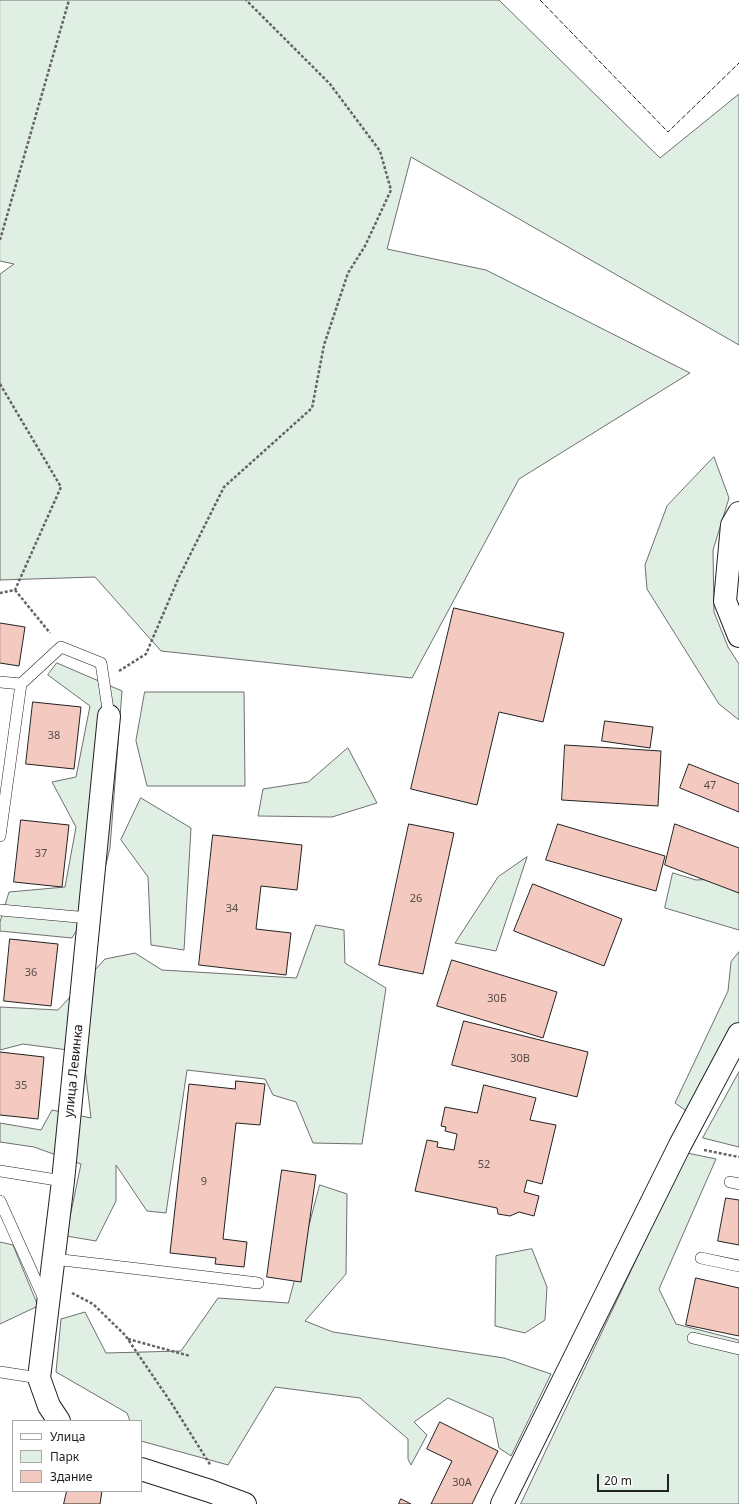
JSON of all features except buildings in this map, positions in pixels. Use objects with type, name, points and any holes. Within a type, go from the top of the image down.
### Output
[{"type":"street","points":[[739,513],[732,525],[725,601],[739,636]]},
{"type":"street","name":"улица Левинка","points":[[58,1420],[49,1406],[39,1378],[63,1181],[109,716]]},
{"type":"street","points":[[502,1504],[680,1145],[739,1034]]},
{"type":"street","points":[[142,1469],[238,1501]]},
{"type":"lane","points":[[0,836],[21,684],[61,647],[101,662],[109,716]]},
{"type":"lane","points":[[0,682],[21,684]]},
{"type":"lane","points":[[0,910],[89,918]]},
{"type":"lane","points":[[0,1171],[63,1181]]},
{"type":"lane","points":[[0,1201],[48,1307]]},
{"type":"lane","points":[[701,1258],[739,1266]]},
{"type":"lane","points":[[54,1259],[258,1283]]},
{"type":"lane","points":[[693,1338],[739,1349]]},
{"type":"lane","points":[[0,1372],[39,1378]]},
{"type":"path","points":[[0,240],[69,0]]},
{"type":"path","points":[[104,681],[146,654],[179,577],[224,487],[312,408],[324,345],[348,273],[365,246],[391,190],[380,151],[330,84],[246,0]]},
{"type":"path","points":[[0,384],[61,487],[15,590]]},
{"type":"path","points":[[0,593],[15,590]]},
{"type":"path","points":[[15,590],[61,647]]},
{"type":"path","points":[[680,1145],[739,1157]]},
{"type":"path","points":[[51,1280],[93,1304],[128,1339],[238,1501]]},
{"type":"path","points":[[128,1339],[190,1356]]},
{"type":"green space","points":[[0,0],[499,0],[660,158],[739,94],[739,345],[411,157],[387,249],[486,270],[690,373],[519,479],[412,678],[161,651],[95,577],[0,580],[0,274],[14,264],[0,261]]},
{"type":"green space","points":[[714,457],[729,498],[713,550],[714,612],[728,647],[739,664],[739,720],[719,704],[647,589],[645,565],[667,506]]},
{"type":"green space","points":[[57,663],[122,691],[110,848],[99,893],[72,938],[0,931],[0,922],[9,892],[65,887],[76,827],[52,782],[76,777],[90,706],[48,675]]},
{"type":"green space","points":[[145,692],[244,692],[245,786],[147,786],[136,741]]},
{"type":"green space","points":[[348,748],[377,803],[332,817],[258,816],[263,789],[308,782]]},
{"type":"green space","points":[[141,798],[191,828],[184,950],[151,945],[148,877],[121,840]]},
{"type":"green space","points":[[527,857],[496,951],[455,943],[498,877]]},
{"type":"green space","points":[[673,873],[696,880],[739,878],[739,930],[665,908]]},
{"type":"green space","points":[[316,925],[344,930],[345,963],[386,988],[362,1144],[313,1143],[296,1102],[273,1095],[265,1079],[187,1070],[166,1213],[147,1211],[116,1165],[116,1201],[96,1241],[66,1236],[81,1164],[34,1147],[0,1142],[0,1123],[41,1130],[52,1110],[91,1118],[83,1052],[23,1044],[0,1050],[0,1007],[58,1010],[105,959],[135,953],[162,970],[296,978]]},
{"type":"green space","points":[[739,952],[739,1033],[695,1117],[675,1103],[728,991],[731,962]]},
{"type":"green space","points":[[739,1072],[739,1147],[703,1138]]},
{"type":"green space","points":[[687,1153],[716,1159],[659,1289],[676,1324],[739,1340],[739,1504],[521,1504]]},
{"type":"green space","points":[[320,1185],[347,1194],[346,1274],[305,1321],[333,1332],[504,1358],[551,1374],[511,1456],[499,1448],[493,1418],[448,1398],[414,1422],[427,1435],[411,1465],[408,1459],[408,1439],[360,1398],[275,1387],[228,1465],[142,1441],[142,1420],[130,1420],[127,1413],[56,1372],[61,1319],[85,1312],[106,1353],[181,1351],[218,1298],[288,1303]]},
{"type":"green space","points":[[0,1242],[13,1245],[38,1306],[0,1324]]},
{"type":"green space","points":[[532,1249],[547,1287],[545,1320],[525,1333],[495,1326],[496,1256]]},
{"type":"fence","points":[[540,0],[668,132],[739,63]]}]
